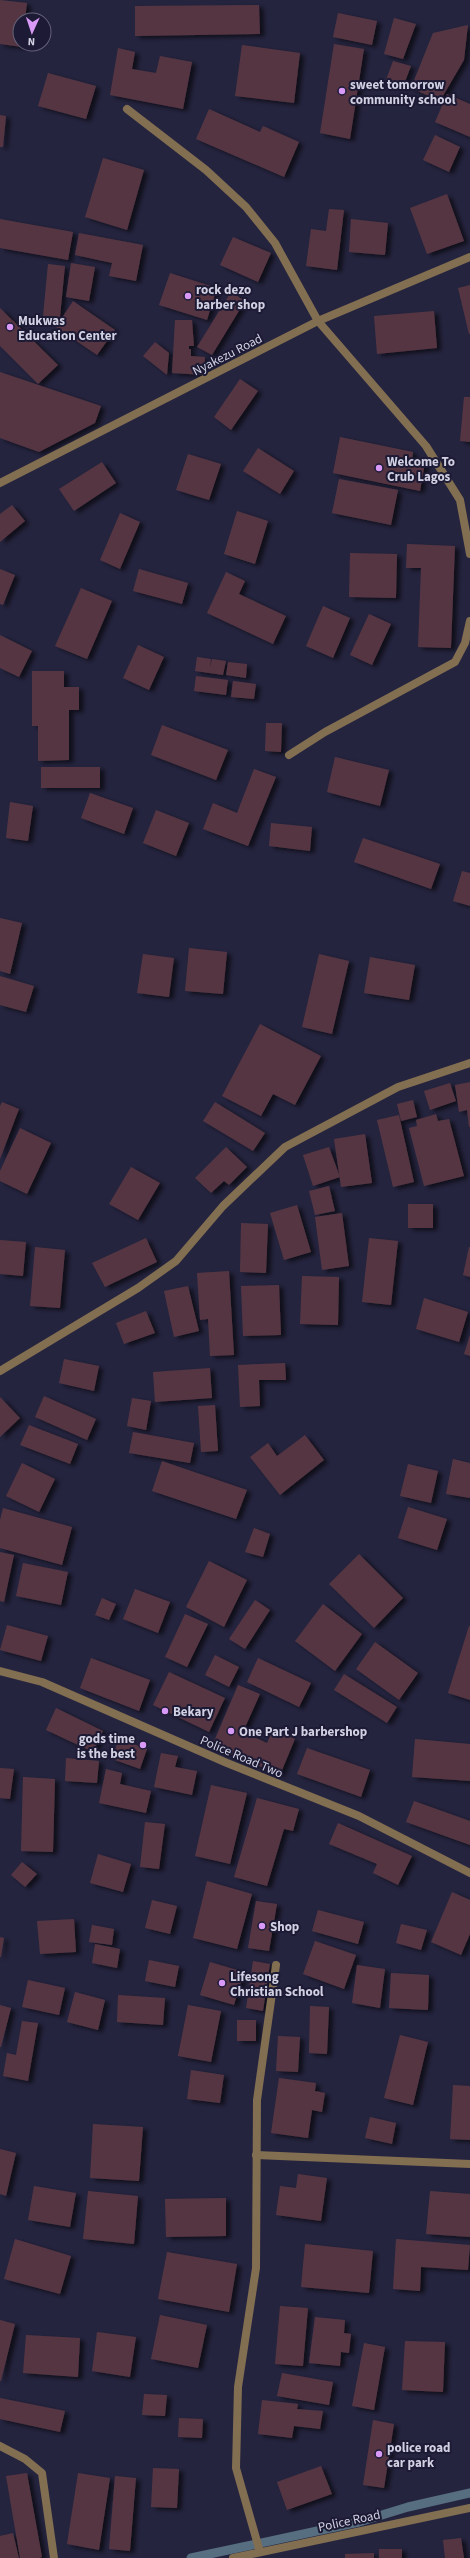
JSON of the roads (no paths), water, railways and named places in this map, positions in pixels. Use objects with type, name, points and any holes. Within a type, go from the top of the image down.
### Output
[{"type":"street","points":[[127,109],[206,170],[246,207],[275,243],[318,321],[426,446],[460,500],[470,554]]},
{"type":"street","name":"Nyakezu Road","points":[[0,482],[318,321],[470,257]]},
{"type":"street","points":[[289,755],[325,732],[455,662],[465,643],[470,621]]},
{"type":"street","points":[[0,1371],[138,1288],[176,1261],[223,1206],[285,1147],[398,1087],[470,1063]]},
{"type":"street","name":"Police Road Two","points":[[0,1671],[42,1682],[227,1764],[359,1816],[470,1874]]},
{"type":"street","points":[[260,2552],[236,2468],[238,2387],[256,2268],[257,2100],[276,1965]]},
{"type":"street","points":[[256,2155],[470,2164]]},
{"type":"street","points":[[0,2446],[26,2459],[42,2473],[54,2558]]},
{"type":"street","name":"Police Road","points":[[233,2558],[470,2508]]},
{"type":"waterway","points":[[191,2558],[359,2522],[408,2507],[470,2493]]},
{"type":"place","name":"sweet tomorrow community school","points":[[342,91]]},
{"type":"place","name":"rock dezo barber shop","points":[[188,296]]},
{"type":"place","name":"Mukwas Education Center","points":[[10,327]]},
{"type":"place","name":"Welcome To Crub Lagos","points":[[379,468]]},
{"type":"place","name":"Bekary","points":[[165,1711]]},
{"type":"place","name":"One Part J barbershop","points":[[231,1731]]},
{"type":"place","name":"gods time is the best","points":[[143,1745]]},
{"type":"place","name":"Shop","points":[[262,1926]]},
{"type":"place","name":"Lifesong Christian School","points":[[222,1983]]},
{"type":"place","name":"police road car park","points":[[379,2454]]}]
